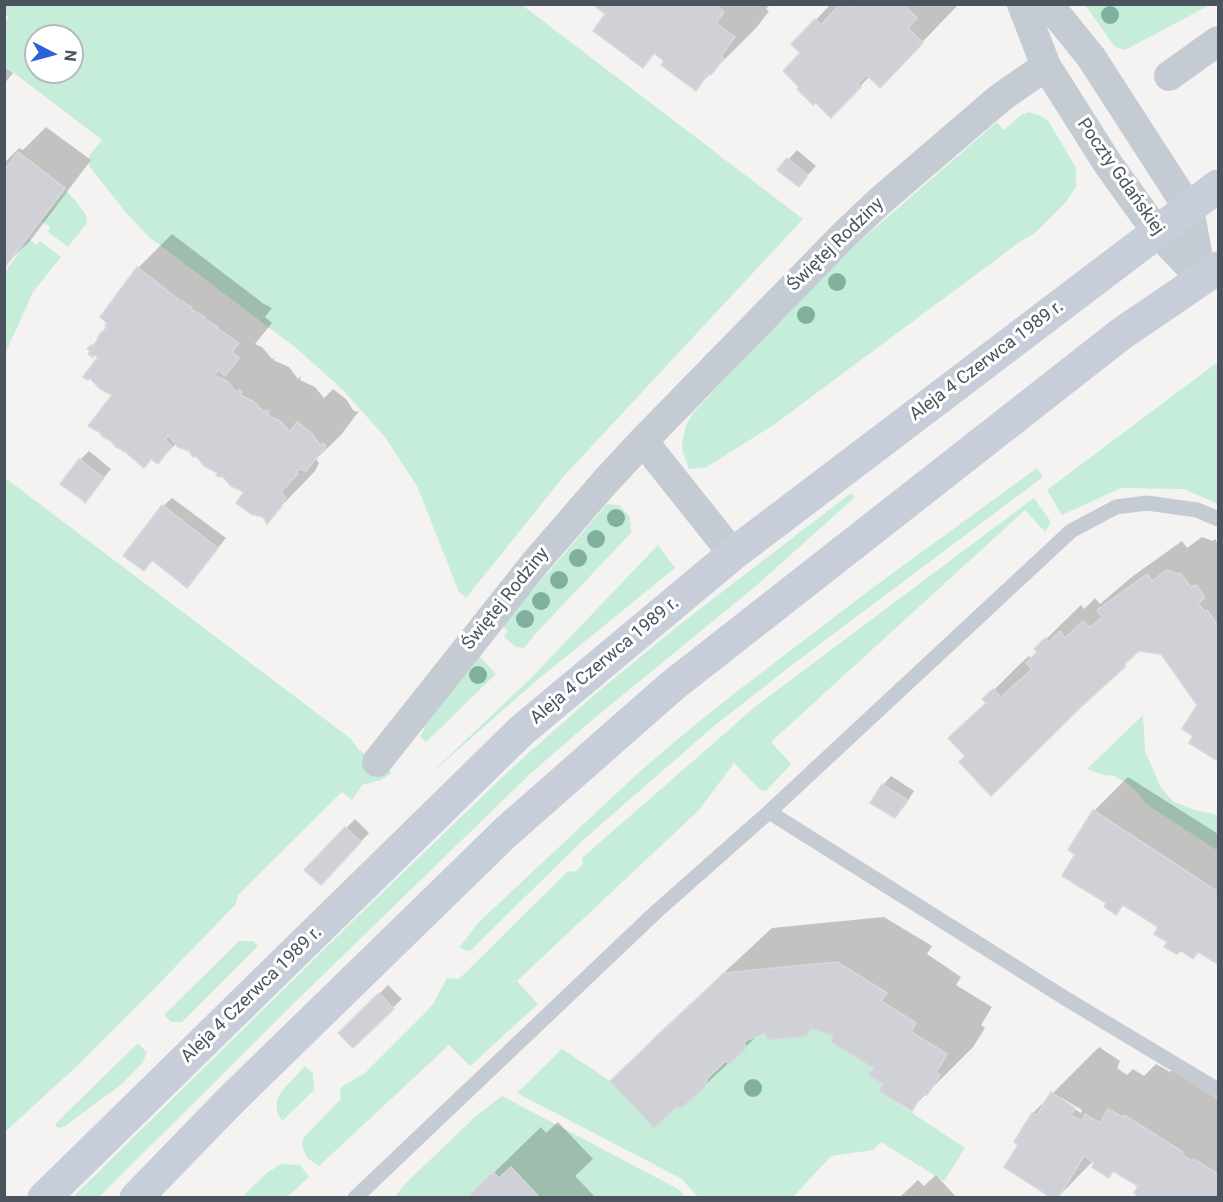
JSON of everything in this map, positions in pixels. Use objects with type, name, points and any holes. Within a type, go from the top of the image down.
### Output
[{"type":"main road","name":"Aleja 4 Czerwca 1989 r.","points":[[44,1197],[521,731],[733,554],[1218,186]]},
{"type":"main road","points":[[136,1197],[231,1100],[497,840],[672,686],[1121,334],[1210,274]]},
{"type":"street","name":"Poczty Gdańskiej","points":[[1023,4],[1046,66],[1118,179],[1157,232],[1210,274]]},
{"type":"street","name":"Poczty Gdańskiej","points":[[1048,4],[1091,57],[1189,209],[1210,274]]},
{"type":"street","points":[[1169,76],[1218,41]]},
{"type":"street","name":"Świętej Rodziny","points":[[376,762],[535,563],[643,441],[880,201],[1000,98],[1046,66]]},
{"type":"street","points":[[643,441],[733,554]]},
{"type":"lane","points":[[355,1197],[657,911],[769,812],[1071,531],[1116,507],[1147,503],[1197,510],[1218,519]]},
{"type":"lane","points":[[769,812],[1068,1000],[1218,1090]]},
{"type":"green space","points":[[5,4],[522,5],[803,219],[564,476],[466,598],[459,592],[417,486],[385,437],[343,390],[296,348],[149,237],[127,214],[89,166],[89,156],[102,140],[29,84],[84,84],[84,24],[24,24],[24,80],[5,66],[5,22],[9,17],[5,14]]},
{"type":"green space","points":[[1085,5],[1210,5],[1125,50],[1115,47]]},
{"type":"green space","points":[[1029,112],[1049,122],[1076,168],[1076,187],[1065,203],[1035,233],[1021,241],[775,424],[707,467],[689,469],[682,443],[686,425],[694,412],[810,287],[997,122],[1004,130],[1021,115]]},
{"type":"green space","points":[[66,191],[87,217],[86,224],[68,247],[48,232],[50,227],[42,221]]},
{"type":"green space","points":[[29,239],[37,245],[40,241],[61,257],[33,292],[5,354],[5,272]]},
{"type":"green space","points":[[1218,362],[1218,504],[1184,489],[1121,488],[1062,515],[1047,490]]},
{"type":"green space","points":[[1037,468],[1043,477],[714,726],[582,841],[470,951],[459,948],[478,923],[637,774],[679,738],[871,589]]},
{"type":"green space","points":[[4,477],[351,739],[359,750],[392,773],[381,780],[362,785],[352,800],[342,792],[238,895],[236,904],[148,995],[78,1065],[5,1132]]},
{"type":"green space","points":[[851,493],[855,497],[757,585],[530,774],[291,1006],[99,1197],[73,1197],[514,766],[600,690],[683,622]]},
{"type":"green space","points":[[1034,498],[1051,522],[1045,532],[1025,510],[771,742],[791,764],[766,791],[759,789],[734,763],[699,810],[517,981],[538,1004],[470,1066],[449,1045],[319,1166],[307,1158],[302,1145],[304,1137],[341,1099],[340,1088],[365,1073],[424,1014],[433,1004],[447,978],[459,979],[567,872],[576,871],[583,864],[582,858],[756,706]]},
{"type":"green space","points":[[607,504],[619,505],[630,517],[631,533],[524,648],[516,647],[504,637],[508,631],[502,626]]},
{"type":"green space","points":[[658,545],[675,568],[536,681],[427,777],[532,677]]},
{"type":"green space","points":[[479,656],[496,674],[426,742],[420,736],[425,728],[421,722]]},
{"type":"green space","points":[[1143,715],[1145,751],[1161,788],[1174,802],[1218,815],[1218,851],[1145,803],[1127,783],[1114,776],[1087,769]]},
{"type":"green space","points":[[239,941],[253,941],[258,946],[182,1022],[171,1022],[164,1015]]},
{"type":"green space","points":[[812,1029],[833,1035],[831,1042],[874,1068],[870,1075],[883,1084],[879,1091],[965,1148],[944,1181],[881,1142],[873,1150],[831,1156],[793,1197],[698,1197],[682,1179],[517,1093],[562,1049],[610,1081],[654,1128],[676,1107],[681,1108],[704,1088],[708,1078],[726,1061],[730,1064],[745,1050],[745,1041],[761,1034]]},
{"type":"green space","points":[[138,1043],[147,1053],[142,1063],[122,1084],[65,1126],[56,1127],[56,1123]]},
{"type":"green space","points":[[305,1066],[313,1073],[314,1090],[282,1121],[277,1112],[277,1100],[281,1092]]},
{"type":"green space","points":[[502,1096],[678,1189],[686,1197],[540,1197],[511,1167],[499,1178],[493,1173],[467,1197],[394,1198],[406,1183],[475,1117]]},
{"type":"green space","points":[[281,1164],[300,1165],[309,1177],[287,1197],[242,1197],[267,1173]]},
{"type":"building","points":[[596,4],[714,4],[724,12],[716,23],[735,37],[721,56],[724,58],[711,75],[708,73],[696,91],[661,65],[664,61],[654,53],[643,68],[593,31],[605,14],[595,6]]},
{"type":"building","points":[[840,4],[850,4],[854,8],[857,4],[903,4],[917,18],[908,28],[923,43],[880,88],[867,75],[857,84],[861,87],[831,118],[816,103],[813,105],[783,71],[800,53],[791,44],[815,19],[821,25]]},
{"type":"building","points":[[18,152],[65,188],[4,268],[4,171]]},
{"type":"building","points":[[787,158],[808,175],[799,187],[777,170]]},
{"type":"building","points":[[137,267],[182,302],[192,307],[190,309],[205,317],[204,319],[239,343],[232,352],[239,358],[225,376],[218,370],[215,375],[217,377],[227,381],[237,393],[239,390],[242,392],[240,395],[254,402],[264,412],[266,410],[269,412],[267,415],[280,421],[290,432],[297,422],[312,433],[321,446],[323,443],[326,446],[306,471],[299,469],[296,473],[298,474],[281,492],[286,498],[267,524],[263,517],[251,514],[236,503],[244,492],[231,486],[223,477],[216,475],[218,473],[204,466],[189,451],[178,447],[168,435],[165,440],[172,446],[158,464],[151,459],[144,468],[110,440],[88,426],[112,395],[99,388],[90,378],[88,380],[83,377],[98,357],[88,354],[90,351],[87,349],[91,345],[94,347],[99,335],[107,327],[105,326],[107,323],[100,317]]},
{"type":"building","points":[[79,459],[104,478],[85,503],[60,484]]},
{"type":"building","points":[[162,505],[218,548],[187,588],[152,560],[144,571],[123,556]]},
{"type":"building","points":[[1167,570],[1180,573],[1191,587],[1196,585],[1205,598],[1198,603],[1205,612],[1207,610],[1218,626],[1218,761],[1189,743],[1193,736],[1182,729],[1197,705],[1161,654],[1139,651],[991,796],[959,762],[965,756],[948,738],[986,703],[982,699],[993,689],[1001,697],[1032,669],[1026,663],[1037,652],[1034,649],[1045,638],[1049,642],[1060,631],[1065,638],[1083,621],[1090,627],[1102,617],[1097,610],[1147,574],[1152,581]]},
{"type":"building","points":[[882,784],[907,800],[895,818],[870,803]]},
{"type":"building","points":[[1093,810],[1218,892],[1218,964],[1198,952],[1193,959],[1181,951],[1177,954],[1164,947],[1167,942],[1154,934],[1158,927],[1123,905],[1116,915],[1104,907],[1106,903],[1062,876],[1075,854],[1068,850]]},
{"type":"building","points":[[345,827],[361,842],[321,885],[304,870]]},
{"type":"building","points":[[837,962],[887,993],[881,1001],[916,1023],[911,1032],[947,1054],[936,1072],[940,1075],[927,1095],[923,1093],[912,1111],[879,1091],[883,1084],[869,1075],[874,1068],[831,1042],[833,1035],[812,1029],[809,1029],[807,1036],[768,1040],[765,1033],[745,1041],[745,1050],[729,1064],[726,1061],[708,1078],[704,1088],[681,1108],[676,1107],[654,1128],[610,1081],[724,973]]},
{"type":"building","points":[[379,993],[394,1009],[353,1048],[338,1033]]},
{"type":"building","points":[[1051,1092],[1075,1108],[1071,1115],[1082,1121],[1085,1114],[1100,1123],[1108,1109],[1123,1117],[1124,1115],[1183,1152],[1182,1155],[1192,1161],[1194,1159],[1218,1174],[1218,1198],[1140,1198],[1134,1193],[1138,1186],[1113,1171],[1109,1178],[1092,1167],[1094,1163],[1084,1156],[1058,1198],[1052,1198],[1004,1167],[1018,1145],[1014,1142],[1032,1113],[1037,1115]]},
{"type":"building","points":[[511,1167],[540,1198],[467,1198],[493,1172],[499,1178]]}]
